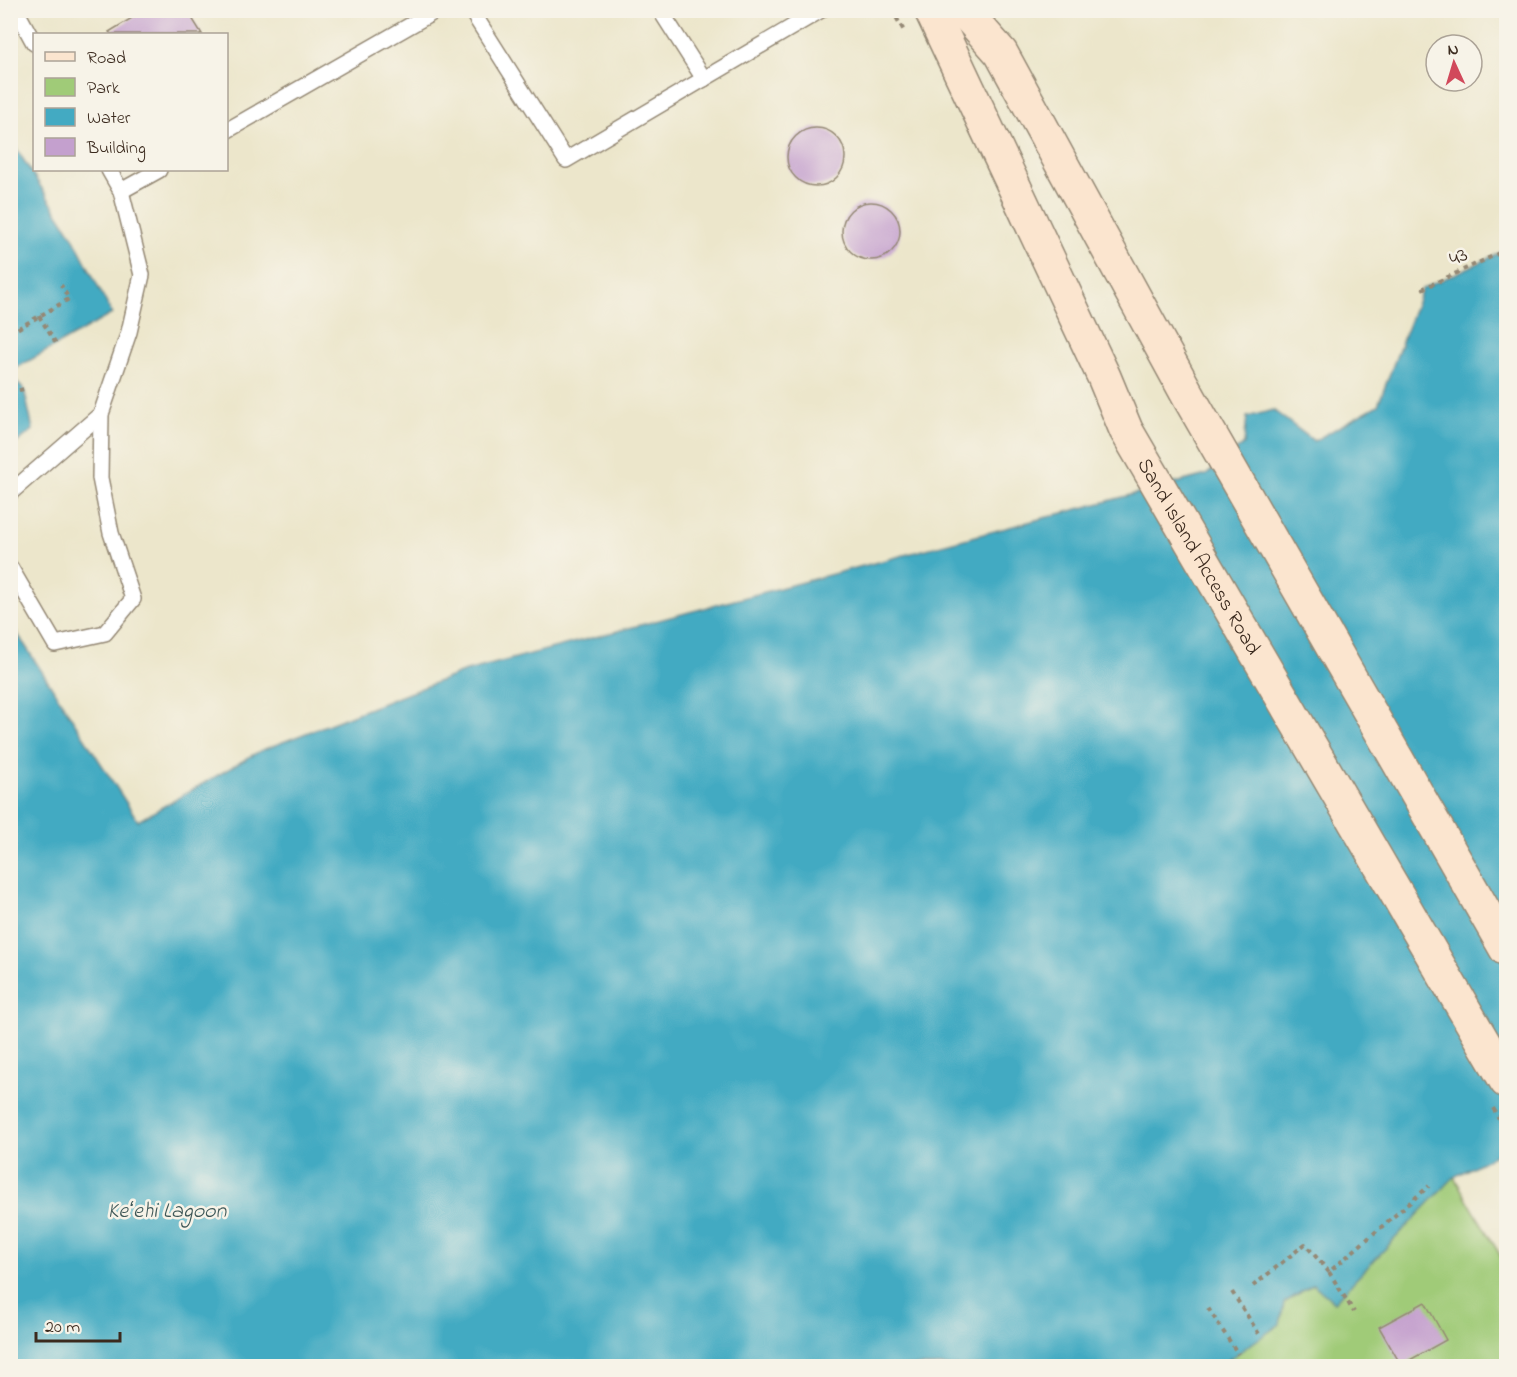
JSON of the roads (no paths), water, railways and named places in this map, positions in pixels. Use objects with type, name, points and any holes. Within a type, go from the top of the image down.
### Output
[{"type":"main road","name":"Sand Island Access Road","points":[[931,10],[1104,377],[1126,430],[1506,1081]]},
{"type":"main road","points":[[963,10],[1001,53],[1190,399],[1506,949]]},
{"type":"lane","points":[[16,10],[33,41]]},
{"type":"lane","points":[[228,130],[437,10]]},
{"type":"lane","points":[[471,10],[566,160],[821,10]]},
{"type":"lane","points":[[660,10],[704,80]]},
{"type":"lane","points":[[10,567],[55,644],[105,633],[134,599],[111,532],[100,478],[100,414],[129,332],[142,275],[122,191],[110,171]]},
{"type":"lane","points":[[122,191],[157,171]]},
{"type":"lane","points":[[10,493],[100,414]]},
{"type":"water","points":[[10,139],[72,235],[112,314],[11,371]]},
{"type":"water","name":"Keʻehi Lagoon","points":[[1506,250],[1506,1149],[1454,1177],[1334,1302],[1313,1284],[1284,1303],[1280,1324],[1219,1366],[11,1366],[10,622],[138,821],[260,751],[463,672],[1206,475],[1244,444],[1247,417],[1273,410],[1314,441],[1378,405],[1422,289]]},
{"type":"water","points":[[11,380],[16,381],[24,389],[33,430],[11,447]]}]
